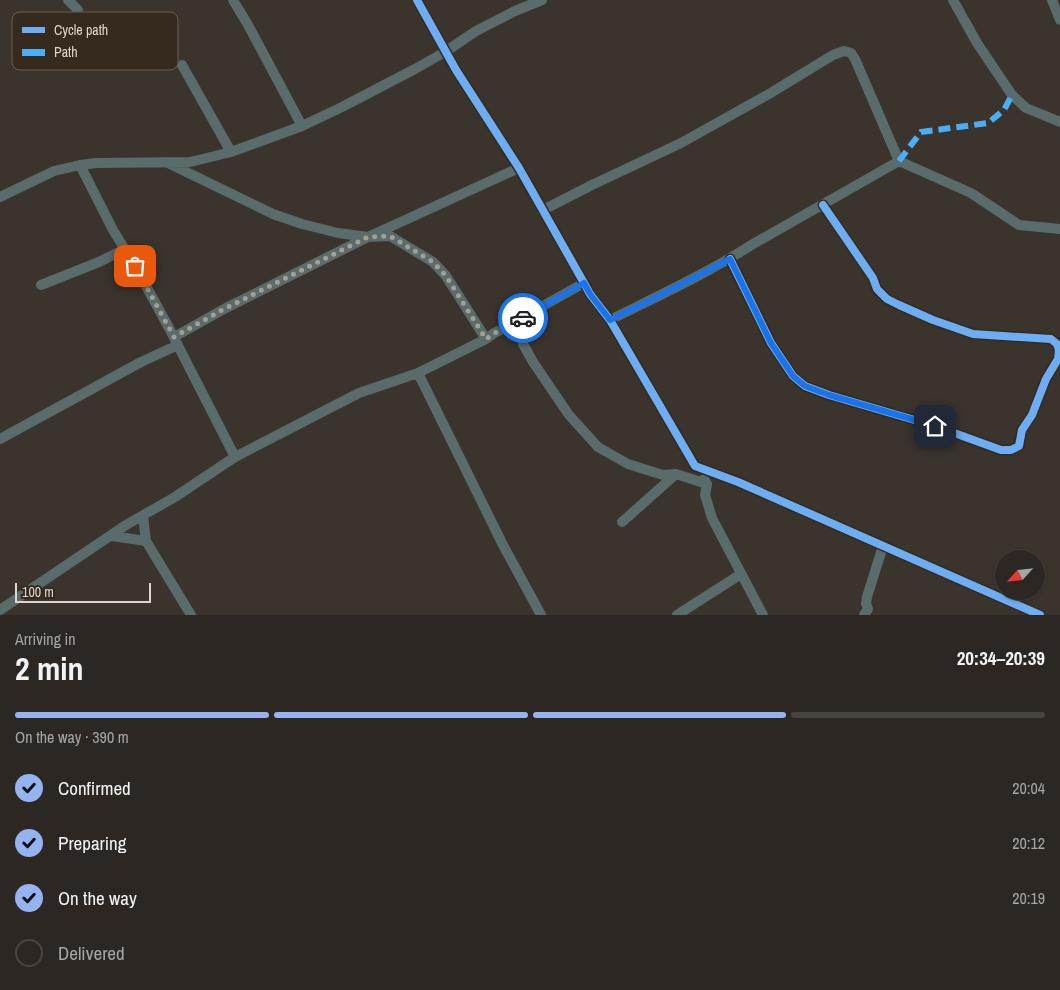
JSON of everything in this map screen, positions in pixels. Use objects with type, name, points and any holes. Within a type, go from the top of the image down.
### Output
[{"type":"street","points":[[68,0],[78,10]]},
{"type":"street","points":[[233,0],[302,126]]},
{"type":"street","points":[[417,0],[445,52],[519,168],[590,294],[610,320],[707,484],[705,495],[712,518],[763,615]]},
{"type":"street","points":[[0,197],[54,171],[80,165],[190,162],[232,152],[302,126],[342,107],[445,52],[476,31],[515,11],[542,0]]},
{"type":"street","points":[[953,0],[977,43],[1012,95],[1026,108],[1060,122]]},
{"type":"street","points":[[1052,0],[1060,20]]},
{"type":"street","points":[[544,210],[681,143],[844,51],[851,53],[855,59],[899,161],[972,193],[1019,225],[1060,229]]},
{"type":"street","points":[[182,65],[232,152]]},
{"type":"street","points":[[610,320],[730,259],[899,161]]},
{"type":"street","points":[[168,162],[272,214],[338,233],[368,237],[390,236],[433,262],[446,276],[486,339]]},
{"type":"street","points":[[190,162],[202,180]]},
{"type":"street","points":[[80,165],[113,230],[176,341],[235,458]]},
{"type":"street","points":[[0,439],[141,362],[224,309],[368,237],[519,168]]},
{"type":"street","points":[[730,259],[771,343],[793,376],[805,386],[829,395],[935,426],[1001,450],[1011,450],[1019,446],[1022,430],[1032,415],[1046,379],[1058,359],[1057,344],[1051,339],[973,334],[933,320],[887,298],[877,288],[873,278],[823,205]]},
{"type":"street","points":[[41,285],[100,262],[124,249]]},
{"type":"street","points":[[0,610],[235,458],[359,393],[418,373],[486,339],[494,332],[514,324],[584,283]]},
{"type":"street","points":[[529,314],[526,329],[522,335],[523,344],[533,362],[569,414],[598,447],[628,464],[663,475],[676,474],[707,484]]},
{"type":"street","points":[[418,373],[541,615]]},
{"type":"street","points":[[695,466],[738,482],[1040,615]]},
{"type":"street","points":[[622,522],[676,474]]},
{"type":"street","points":[[143,516],[146,541],[190,615]]},
{"type":"street","points":[[112,536],[146,541]]},
{"type":"street","points":[[864,615],[868,609],[866,604],[867,597],[883,546]]},
{"type":"street","points":[[677,615],[741,574]]},
{"type":"marked path","points":[[899,161],[921,132],[988,123],[1004,110],[1012,95]]},
{"type":"cycle path","points":[[417,0],[456,70],[519,168],[590,294],[610,320],[695,466],[738,482],[1040,615]]},
{"type":"cycle path","points":[[730,259],[771,343],[793,376],[805,386],[829,395],[935,426],[1001,450],[1011,450],[1019,446],[1022,430],[1032,415],[1046,379],[1058,359],[1059,350],[1057,344],[1051,339],[973,334],[933,320],[887,299],[877,289],[873,278],[823,205]]},
{"type":"way so far","points":[[135,266],[174,337],[224,309],[368,237],[390,236],[433,262],[446,276],[486,339],[494,332],[523,318]]},
{"type":"route","points":[[523,318],[584,283],[610,320],[730,259],[771,343],[793,376],[805,386],[829,395],[935,426]]}]
